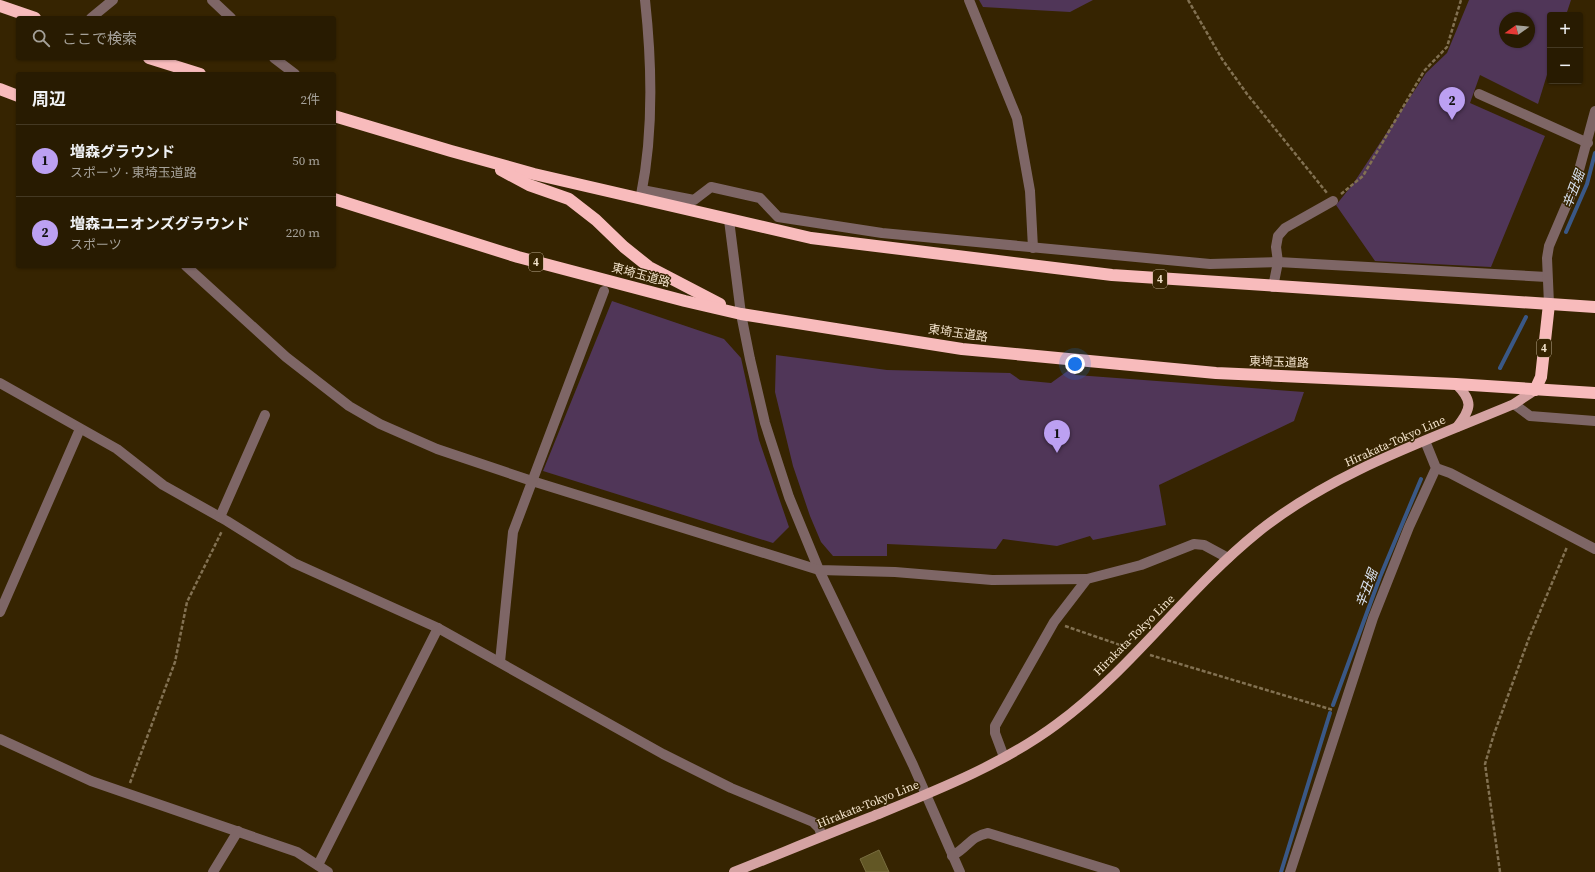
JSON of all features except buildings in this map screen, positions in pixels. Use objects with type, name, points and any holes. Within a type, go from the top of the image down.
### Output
[{"type":"highway","points":[[0,6],[29,16]]},
{"type":"highway","points":[[155,60],[194,72]]},
{"type":"highway","points":[[0,89],[16,95]]},
{"type":"highway","name":"4","points":[[336,116],[479,159],[642,195],[729,220],[811,238],[1112,275],[1273,287],[1595,307]]},
{"type":"highway","points":[[479,159],[529,185],[569,199],[596,220],[624,247],[649,266],[689,289],[741,314]]},
{"type":"highway","name":"東埼玉道路","points":[[336,200],[518,257],[677,299],[741,314],[962,349],[1216,373],[1456,384],[1595,393]]},
{"type":"highway","name":"4","points":[[1536,390],[1541,377],[1549,304]]},
{"type":"main road","points":[[1456,384],[1466,395],[1468,403],[1466,415],[1457,427]]},
{"type":"main road","name":"Hirakata-Tokyo Line","points":[[734,872],[925,795],[1004,757],[1031,742],[1079,707],[1137,651],[1228,558],[1281,514],[1332,483],[1457,427],[1514,404],[1536,390]]},
{"type":"street","points":[[93,16],[113,0]]},
{"type":"street","points":[[212,0],[229,16]]},
{"type":"street","points":[[645,0],[650,47],[650,130],[642,195],[694,200],[711,187],[760,198],[778,217],[882,233],[1210,264],[1278,262],[1548,276]]},
{"type":"street","points":[[969,0],[1017,118],[1030,191],[1034,248]]},
{"type":"street","points":[[277,60],[292,72]]},
{"type":"street","points":[[1479,94],[1588,143]]},
{"type":"street","points":[[1549,304],[1547,258],[1549,246],[1575,185],[1588,143],[1595,111]]},
{"type":"street","points":[[1273,287],[1278,262],[1276,247],[1278,236],[1285,228],[1333,201]]},
{"type":"street","points":[[729,220],[741,314],[750,359],[772,446],[803,534],[913,765],[960,872]]},
{"type":"street","points":[[188,268],[286,357],[349,406],[380,424],[438,449],[532,481],[819,570],[895,572],[992,580],[1087,579],[1141,565],[1194,544],[1204,545],[1228,558]]},
{"type":"street","points":[[500,662],[513,532],[604,291]]},
{"type":"street","points":[[0,383],[117,449],[163,485],[224,519],[294,563],[438,628],[663,754],[731,788],[813,822],[819,828],[822,836]]},
{"type":"street","points":[[1514,404],[1530,416],[1595,421]]},
{"type":"street","points":[[224,519],[265,416]]},
{"type":"street","points":[[0,612],[80,429]]},
{"type":"street","points":[[1290,872],[1341,712],[1373,618],[1409,527],[1436,468],[1425,441]]},
{"type":"street","points":[[1436,468],[1450,472],[1595,549]]},
{"type":"street","points":[[1004,757],[995,733],[995,726],[1054,622],[1087,579]]},
{"type":"street","points":[[318,865],[438,628]]},
{"type":"street","points":[[0,739],[91,780],[297,852],[328,872]]},
{"type":"street","points":[[213,872],[238,831]]},
{"type":"street","points":[[952,856],[964,850],[973,838],[988,833],[1115,872]]},
{"type":"path","points":[[1188,0],[1222,59],[1243,88],[1321,183],[1333,201],[1363,176],[1424,71],[1447,47],[1461,0]]},
{"type":"path","points":[[127,793],[175,662],[187,602],[224,519]]},
{"type":"path","points":[[1500,872],[1485,764],[1494,734],[1529,638],[1572,536]]},
{"type":"path","points":[[1054,622],[1137,651],[1341,712]]},
{"type":"shaded area","points":[[979,0],[1093,0],[1070,12],[983,7]]},
{"type":"shaded area","points":[[1469,0],[1571,0],[1567,12],[1547,12],[1547,75],[1538,104],[1480,75],[1470,103],[1545,136],[1491,267],[1375,261],[1336,205],[1353,184],[1426,73],[1447,53]]},
{"type":"shaded area","points":[[612,301],[724,339],[741,358],[759,440],[789,527],[773,543],[543,471]]},
{"type":"shaded area","points":[[776,355],[887,370],[1010,373],[1020,380],[1051,383],[1069,370],[1076,375],[1304,392],[1294,421],[1159,485],[1166,525],[1093,540],[1090,536],[1057,546],[1003,539],[996,549],[887,544],[887,556],[833,556],[821,542],[810,516],[793,466],[775,392]]},
{"type":"waterway","name":"辛丑堀","points":[[1566,232],[1587,184],[1595,153]]},
{"type":"waterway","name":"辛丑堀","points":[[1500,368],[1526,317]]},
{"type":"waterway","name":"辛丑堀","points":[[1333,705],[1380,577],[1421,479]]},
{"type":"waterway","name":"辛丑堀","points":[[1281,872],[1330,713]]},
{"type":"place","name":"増森ユニオンズグラウンド","points":[[1452,120]]},
{"type":"place","name":"増森グラウンド","points":[[1057,453]]}]
